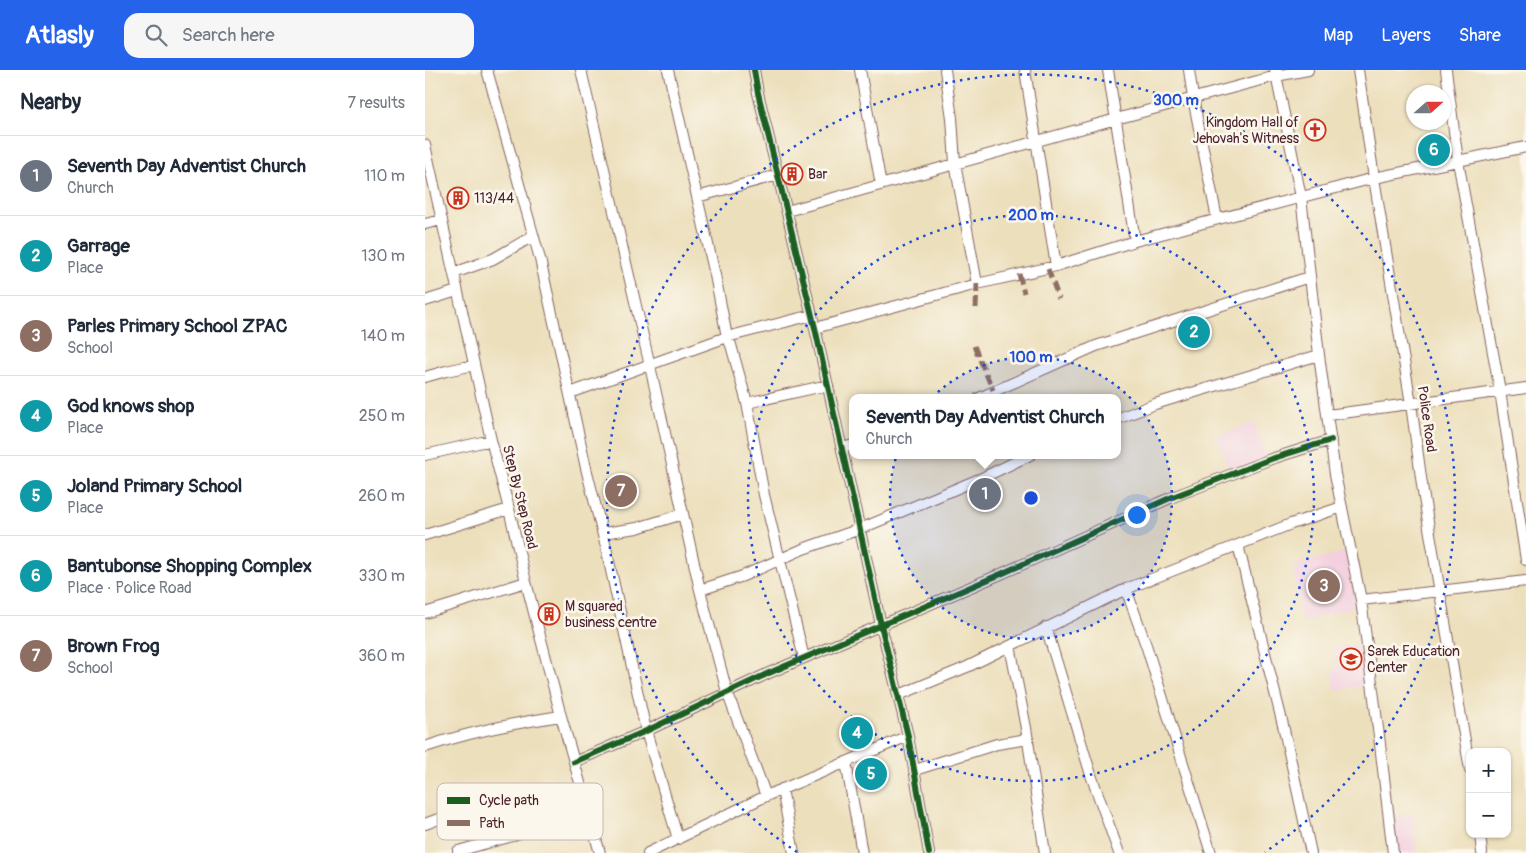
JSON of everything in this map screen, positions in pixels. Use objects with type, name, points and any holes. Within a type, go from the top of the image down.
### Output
[{"type":"street","points":[[487,70],[540,259],[585,468],[603,533],[646,731],[678,839]]},
{"type":"street","points":[[581,70],[650,366],[699,590],[727,692],[766,796]]},
{"type":"street","points":[[668,70],[727,337],[731,345],[747,403],[764,495],[804,658]]},
{"type":"street","points":[[754,70],[828,385],[847,446],[849,459]]},
{"type":"street","points":[[860,70],[881,185]]},
{"type":"street","points":[[945,70],[955,163],[977,284]]},
{"type":"street","points":[[1025,70],[1056,266]]},
{"type":"street","points":[[1108,70],[1135,241]]},
{"type":"street","points":[[1189,70],[1217,219]]},
{"type":"street","points":[[787,211],[1036,140],[1193,98],[1275,73],[1308,70]]},
{"type":"street","name":"Police Road","points":[[1359,70],[1438,591],[1466,748]]},
{"type":"street","points":[[1446,70],[1458,160],[1501,391],[1526,560]]},
{"type":"street","points":[[1275,73],[1301,197],[1319,356],[1342,507],[1361,600],[1393,853]]},
{"type":"street","name":"Step By Step Road","points":[[425,145],[491,440],[526,582],[580,783]]},
{"type":"street","points":[[815,328],[977,284],[1056,266],[1135,241],[1374,178],[1526,147]]},
{"type":"street","points":[[697,197],[778,175]]},
{"type":"street","points":[[425,224],[442,220]]},
{"type":"street","points":[[455,273],[493,259],[533,236]]},
{"type":"street","points":[[988,394],[1097,346],[1309,277]]},
{"type":"street","points":[[425,301],[457,291]]},
{"type":"street","points":[[570,393],[727,337],[811,315]]},
{"type":"street","points":[[1121,417],[1155,404],[1319,356]]},
{"type":"street","points":[[425,377],[446,370],[474,365]]},
{"type":"street","points":[[747,403],[828,385]]},
{"type":"street","points":[[1328,415],[1526,388]]},
{"type":"street","points":[[425,456],[491,440]]},
{"type":"street","points":[[574,762],[646,731],[727,692],[881,624],[1001,574],[1170,498],[1271,459],[1331,440]]},
{"type":"street","points":[[849,459],[860,529],[908,736],[929,853]]},
{"type":"street","points":[[699,590],[743,576],[779,559],[860,529],[984,477],[1022,459]]},
{"type":"street","points":[[899,695],[942,679],[1126,589],[1239,544],[1342,507]]},
{"type":"street","points":[[425,535],[509,509]]},
{"type":"street","points":[[603,533],[637,528],[683,514]]},
{"type":"street","points":[[1239,544],[1283,725],[1311,853]]},
{"type":"street","points":[[1361,600],[1526,581]]},
{"type":"street","points":[[425,612],[526,582]]},
{"type":"street","points":[[1126,589],[1147,648],[1211,853]]},
{"type":"street","points":[[1046,627],[1075,716],[1091,775],[1119,853]]},
{"type":"street","points":[[1010,646],[1028,739],[1045,853]]},
{"type":"street","points":[[425,747],[459,736],[523,721],[561,716]]},
{"type":"street","points":[[651,852],[766,796],[908,736]]},
{"type":"street","points":[[915,770],[997,744],[1028,739]]},
{"type":"street","points":[[846,762],[862,853]]},
{"type":"street","points":[[782,789],[794,853]]},
{"type":"street","points":[[425,824],[437,820]]},
{"type":"street","points":[[1480,838],[1482,853]]},
{"type":"street","points":[[457,851],[495,840]]},
{"type":"street","name":"Step By Step Road","points":[[596,840],[600,853]]},
{"type":"shaded area","points":[[1254,422],[1267,459],[1230,473],[1217,436]]},
{"type":"shaded area","points":[[1346,551],[1356,606],[1302,622],[1293,566]]},
{"type":"shaded area","name":"Sarek Education Center","points":[[1364,643],[1371,684],[1336,691],[1332,673],[1336,671],[1334,648]]},
{"type":"shaded area","points":[[1414,815],[1417,853],[1395,853],[1393,817]]},
{"type":"marked path","points":[[1048,269],[1059,299]]},
{"type":"marked path","points":[[1019,274],[1024,293]]},
{"type":"marked path","points":[[976,308],[977,284]]},
{"type":"marked path","points":[[974,346],[993,390]]},
{"type":"cycle path","points":[[754,70],[908,736],[929,853]]},
{"type":"cycle path","points":[[574,762],[646,731],[769,673],[1001,574],[1170,498],[1271,459],[1331,440]]},
{"type":"place","name":"Kingdom Hall of Jehovah's Witness","points":[[1315,130]]},
{"type":"place","name":"Bantubonse Shopping Complex","points":[[1434,150]]},
{"type":"place","name":"Bar","points":[[792,174]]},
{"type":"place","name":"113/44","points":[[458,198]]},
{"type":"place","name":"Garrage","points":[[1194,332]]},
{"type":"place","name":"Brown Frog","points":[[621,491]]},
{"type":"place","name":"Seventh Day Adventist Church","points":[[985,494]]},
{"type":"place","name":"Parles Primary School ZPAC","points":[[1324,586]]},
{"type":"place","name":"M squared business centre","points":[[549,614]]},
{"type":"place","name":"Sarek Education Center","points":[[1351,659]]},
{"type":"place","name":"God knows shop","points":[[857,733]]},
{"type":"place","name":"Joland Primary School","points":[[871,774]]}]
